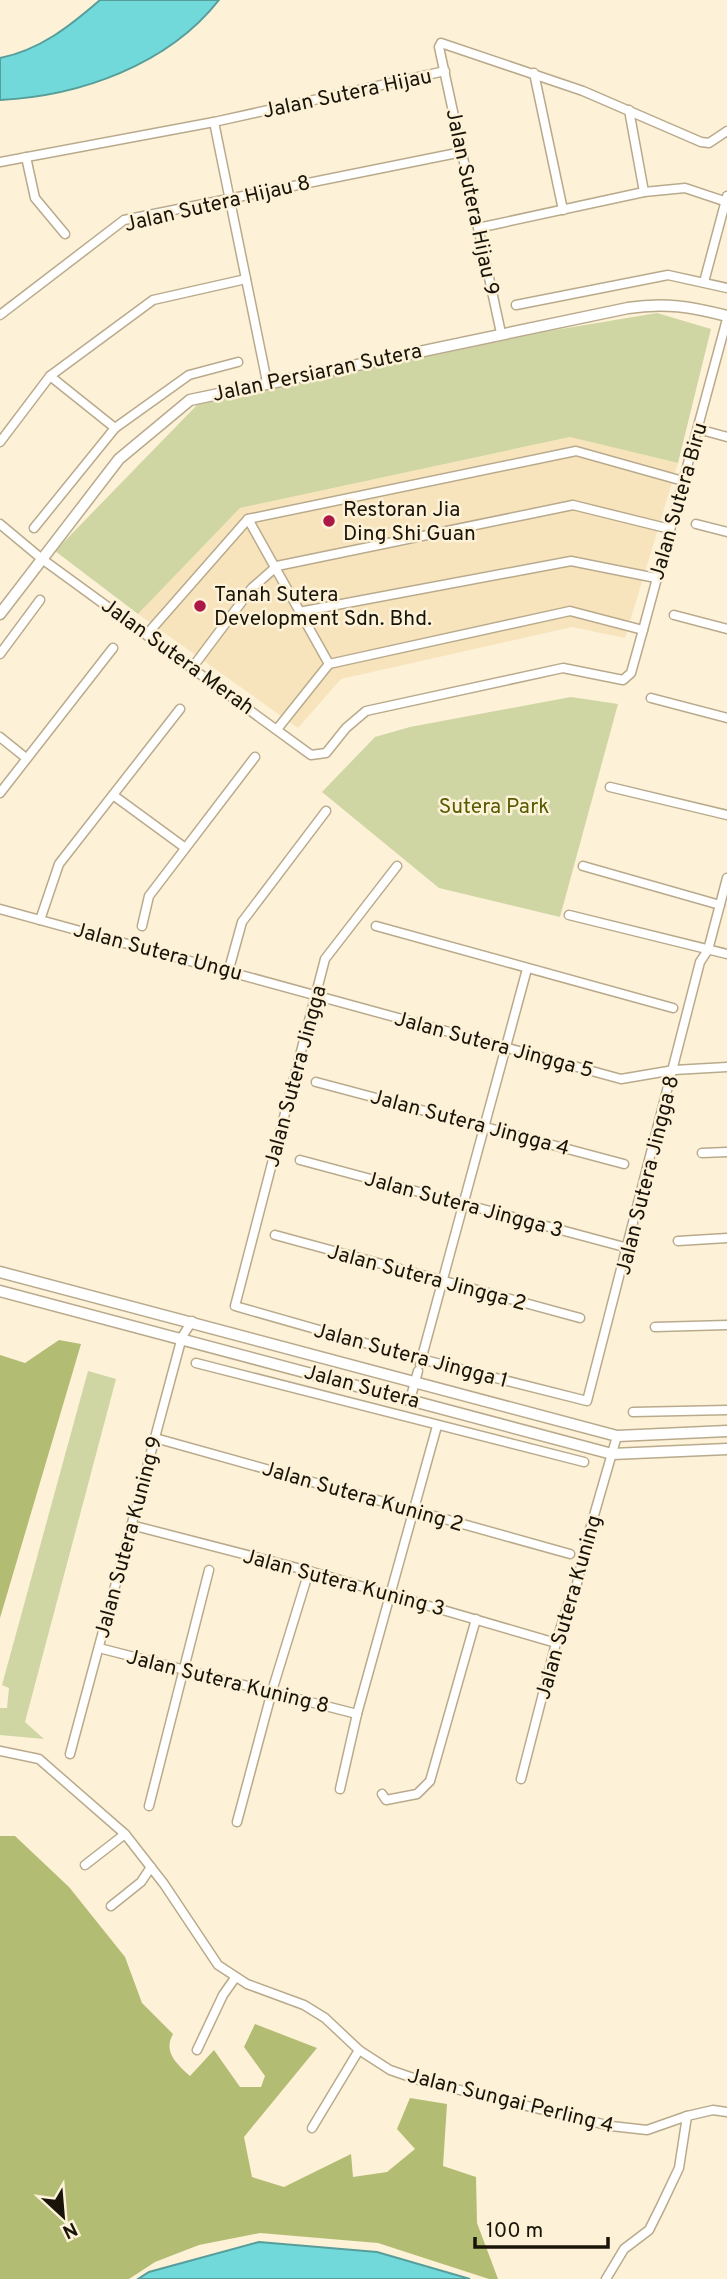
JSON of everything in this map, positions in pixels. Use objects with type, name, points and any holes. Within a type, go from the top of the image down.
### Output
[{"type":"street","name":"Jalan Sutera Hijau","points":[[0,162],[214,122],[445,71],[439,47],[441,43],[534,72],[701,142],[709,143],[727,131]]},
{"type":"street","name":"Jalan Sutera Hijau 9","points":[[445,71],[501,333]]},
{"type":"street","points":[[534,72],[563,210]]},
{"type":"street","points":[[629,110],[644,192]]},
{"type":"street","points":[[214,122],[267,382]]},
{"type":"street","name":"Jalan Sutera Hijau 8","points":[[0,315],[124,220],[462,152]]},
{"type":"street","points":[[26,157],[35,198],[65,234]]},
{"type":"street","points":[[478,228],[644,192],[685,188],[727,200],[704,282]]},
{"type":"street","points":[[516,305],[668,275],[727,288]]},
{"type":"street","points":[[0,442],[50,376],[153,300],[246,279]]},
{"type":"street","name":"Jalan Persiaran Sutera","points":[[0,614],[119,459],[171,413],[190,400],[501,333],[660,303],[683,305],[727,318]]},
{"type":"street","name":"Jalan Sutera Biru","points":[[311,755],[326,753],[346,728],[366,711],[563,668],[623,680],[631,673],[727,318]]},
{"type":"street","points":[[34,528],[116,428],[190,375],[238,362]]},
{"type":"street","points":[[50,376],[116,428]]},
{"type":"street","points":[[698,429],[727,437]]},
{"type":"street","points":[[148,633],[248,519],[576,451],[683,481]]},
{"type":"street","points":[[192,668],[252,588],[277,566],[573,505],[670,529]]},
{"type":"street","points":[[248,519],[277,566],[299,612],[329,664]]},
{"type":"street","points":[[0,524],[42,559]]},
{"type":"street","points":[[696,524],[727,532]]},
{"type":"street","name":"Jalan Sutera Merah","points":[[42,559],[148,633],[311,755]]},
{"type":"street","points":[[299,612],[571,561],[656,578]]},
{"type":"street","points":[[0,654],[40,600]]},
{"type":"street","points":[[278,728],[329,664],[570,611],[643,629]]},
{"type":"street","points":[[674,614],[727,629]]},
{"type":"street","points":[[0,793],[113,648]]},
{"type":"street","points":[[651,698],[727,718]]},
{"type":"street","points":[[40,920],[59,864],[180,709]]},
{"type":"street","points":[[0,737],[26,758]]},
{"type":"street","points":[[142,926],[149,896],[255,757]]},
{"type":"street","points":[[610,787],[727,815]]},
{"type":"street","points":[[113,795],[184,847]]},
{"type":"street","points":[[229,970],[242,922],[327,811]]},
{"type":"street","name":"Jalan Sutera Jingga","points":[[235,1307],[325,958],[397,866]]},
{"type":"street","points":[[583,866],[720,905]]},
{"type":"street","name":"Jalan Sutera Jingga 8","points":[[587,1401],[700,962],[708,950],[727,878]]},
{"type":"street","name":"Jalan Sutera Ungu","points":[[0,909],[316,994]]},
{"type":"street","points":[[569,915],[727,954]]},
{"type":"street","points":[[376,926],[673,1008]]},
{"type":"street","points":[[410,1399],[527,969]]},
{"type":"street","name":"Jalan Sutera Jingga 5","points":[[316,994],[621,1079],[674,1070],[727,1068]]},
{"type":"street","name":"Jalan Sutera Jingga 4","points":[[316,1082],[624,1164]]},
{"type":"street","points":[[702,1153],[727,1152]]},
{"type":"street","name":"Jalan Sutera Jingga 3","points":[[300,1160],[628,1248]]},
{"type":"street","name":"Jalan Sutera Jingga 2","points":[[275,1235],[580,1318]]},
{"type":"street","points":[[678,1241],[727,1238]]},
{"type":"street","name":"Jalan Sutera","points":[[0,1272],[192,1321],[418,1369],[617,1436],[727,1431]]},
{"type":"street","name":"Jalan Sutera","points":[[0,1291],[612,1454],[727,1448]]},
{"type":"street","name":"Jalan Sutera Jingga 1","points":[[235,1307],[418,1369],[587,1401]]},
{"type":"street","name":"Jalan Sutera Kuning 9","points":[[70,1754],[182,1338],[192,1321]]},
{"type":"street","points":[[655,1328],[727,1325]]},
{"type":"street","points":[[196,1363],[584,1462]]},
{"type":"street","points":[[633,1412],[727,1410]]},
{"type":"street","points":[[340,1789],[357,1714],[437,1426]]},
{"type":"street","name":"Jalan Sutera Kuning","points":[[521,1779],[556,1643],[570,1598],[575,1593],[586,1543],[617,1436]]},
{"type":"street","name":"Jalan Sutera Kuning 2","points":[[155,1438],[570,1553]]},
{"type":"street","name":"Jalan Sutera Kuning 3","points":[[131,1525],[309,1571],[556,1643]]},
{"type":"street","points":[[149,1806],[186,1671],[209,1570]]},
{"type":"street","points":[[237,1822],[272,1691],[309,1571]]},
{"type":"street","points":[[382,1794],[386,1800],[417,1794],[430,1781],[476,1619]]},
{"type":"street","name":"Jalan Sutera Kuning 8","points":[[99,1648],[357,1714]]},
{"type":"street","name":"Jalan Sungai Perling 4","points":[[0,1751],[39,1759],[125,1834],[152,1867],[209,1953],[235,1978],[304,2005],[325,2018],[359,2050],[390,2070],[422,2081],[611,2126],[647,2130],[712,2110],[727,2112]]},
{"type":"street","points":[[85,1865],[125,1834]]},
{"type":"street","points":[[111,1906],[141,1882],[152,1867]]},
{"type":"street","points":[[197,2050],[223,1995],[235,1978]]},
{"type":"street","points":[[312,2128],[359,2050]]},
{"type":"street","points":[[606,2279],[624,2249],[649,2230],[661,2206],[679,2168],[687,2116]]},
{"type":"shaded area","points":[[570,437],[678,463],[625,638],[572,627],[341,679],[298,728],[138,614],[240,508]]},
{"type":"green space","points":[[657,313],[711,329],[678,463],[570,437],[240,508],[138,614],[55,551],[197,405],[549,331]]},
{"type":"green space","name":"Sutera Park","points":[[571,697],[618,704],[560,917],[439,888],[322,792],[375,737],[410,727]]},
{"type":"green space","points":[[59,1340],[81,1344],[0,1618],[0,1355],[25,1363]]},
{"type":"green space","points":[[88,1371],[116,1379],[25,1722],[44,1739],[0,1735],[0,1708],[7,1708],[9,1688],[2,1685]]},
{"type":"green space","points":[[0,1836],[15,1836],[69,1887],[125,1957],[142,2003],[173,2034],[169,2046],[172,2057],[190,2076],[214,2050],[240,2087],[261,2087],[265,2076],[244,2047],[255,2024],[317,2048],[244,2137],[252,2177],[284,2187],[351,2154],[353,2177],[387,2172],[415,2149],[397,2129],[410,2098],[447,2104],[443,2166],[476,2177],[477,2223],[498,2279],[489,2279],[378,2243],[260,2233],[199,2245],[155,2262],[129,2279],[0,2279]]},
{"type":"water","points":[[100,0],[219,0],[198,23],[175,42],[120,73],[61,92],[0,100],[0,58],[41,43],[66,28]]},
{"type":"water","points":[[259,2242],[377,2252],[470,2279],[138,2279],[149,2272]]},
{"type":"place","name":"Restoran Jia Ding Shi Guan","points":[[329,521]]},
{"type":"place","name":"Tanah Sutera Development Sdn. Bhd.","points":[[200,606]]}]
